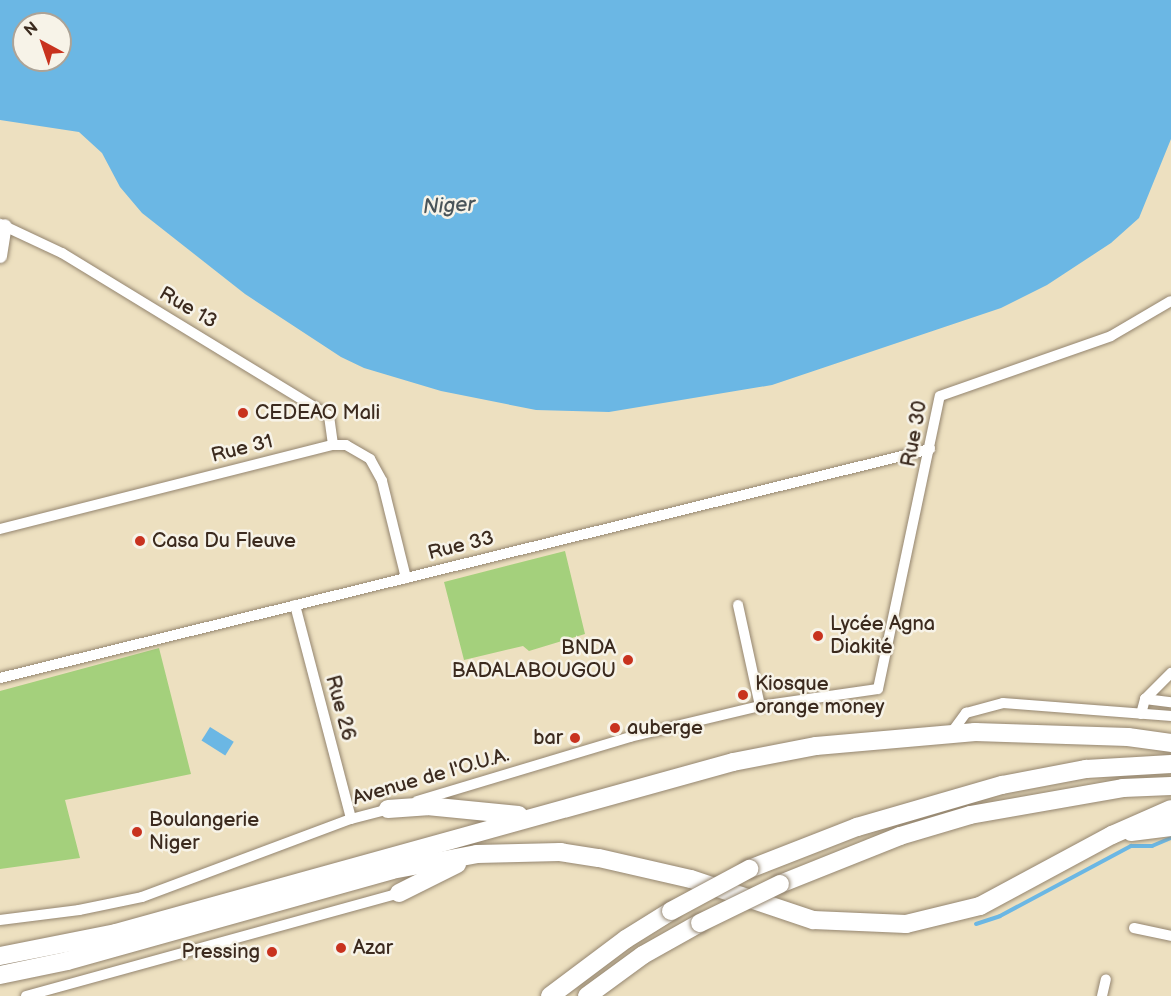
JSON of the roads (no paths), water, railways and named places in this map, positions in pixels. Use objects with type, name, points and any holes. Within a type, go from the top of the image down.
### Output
[{"type":"highway","points":[[0,956],[116,933],[530,816],[733,762],[816,746],[951,732],[1128,737],[1171,743]]},
{"type":"highway","points":[[550,996],[626,939],[671,911],[749,869],[857,826],[1002,785],[1086,769],[1171,764]]},
{"type":"highway","points":[[586,996],[643,955],[700,922],[780,884],[900,836],[970,815],[1123,788],[1171,786]]},
{"type":"highway","points":[[388,809],[427,806],[530,816]]},
{"type":"highway","points":[[0,975],[67,961],[392,870],[477,854],[560,852],[599,858],[691,879],[813,920],[906,924],[980,906],[1112,835],[1171,809]]},
{"type":"highway","points":[[1112,835],[1171,827]]},
{"type":"highway","points":[[399,893],[477,854]]},
{"type":"street","points":[[0,256],[2,224]]},
{"type":"street","name":"Rue 13","points":[[2,224],[62,254],[329,416],[333,445]]},
{"type":"street","name":"Rue 30","points":[[878,689],[940,396],[1111,336],[1171,301]]},
{"type":"street","name":"Rue 31","points":[[0,529],[333,445],[346,445],[370,459],[382,481],[406,578]]},
{"type":"street","name":"Rue 33","points":[[0,678],[930,449]]},
{"type":"street","points":[[738,604],[760,706]]},
{"type":"street","name":"Rue 26","points":[[295,605],[351,819]]},
{"type":"street","points":[[1141,714],[1145,699],[1171,673]]},
{"type":"street","name":"Avenue de l'O.U.A.","points":[[0,920],[79,910],[142,897],[351,819],[630,737],[760,706],[878,689]]},
{"type":"street","points":[[1145,699],[1171,702]]},
{"type":"street","points":[[951,732],[966,713],[1004,703],[1171,716]]},
{"type":"street","points":[[26,996],[399,893]]},
{"type":"street","points":[[1134,928],[1171,936]]},
{"type":"street","points":[[1102,996],[1106,979]]},
{"type":"water","name":"Niger","points":[[0,0],[1171,0],[1171,139],[1139,218],[1111,243],[1047,285],[1001,308],[772,385],[609,412],[536,410],[441,391],[364,368],[341,357],[245,294],[142,213],[120,187],[102,153],[79,132],[0,120]]},
{"type":"water","points":[[210,727],[234,742],[225,755],[202,741]]},
{"type":"waterway","points":[[976,924],[1000,916],[1131,846],[1152,846],[1171,838]]},
{"type":"place","name":"CEDEAO Mali","points":[[243,413]]},
{"type":"place","name":"Casa Du Fleuve","points":[[140,541]]},
{"type":"place","name":"Lycée Agna Diakité","points":[[818,636]]},
{"type":"place","name":"BNDA BADALABOUGOU","points":[[628,660]]},
{"type":"place","name":"Kiosque orange money","points":[[743,695]]},
{"type":"place","name":"auberge","points":[[615,728]]},
{"type":"place","name":"bar","points":[[575,738]]},
{"type":"place","name":"Boulangerie Niger","points":[[137,832]]},
{"type":"place","name":"Azar","points":[[341,948]]},
{"type":"place","name":"Pressing","points":[[272,952]]}]
